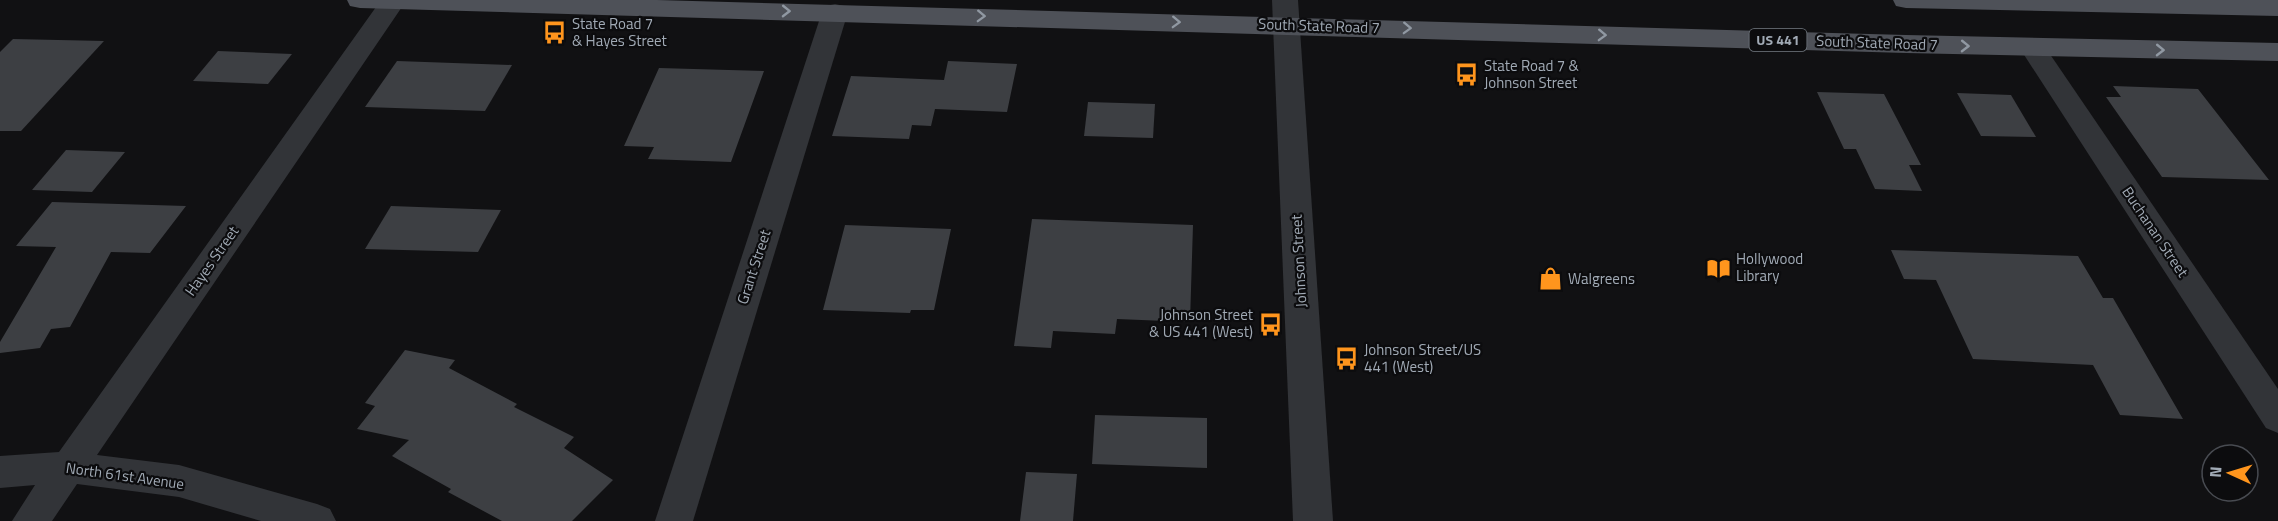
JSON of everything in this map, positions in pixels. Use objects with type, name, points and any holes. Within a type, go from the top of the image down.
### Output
[{"type":"main road","name":"South State Road 7","points":[[360,0],[835,12],[1285,13],[2032,47],[2278,52]]},
{"type":"main road","points":[[1906,0],[2211,3],[2278,8]]},
{"type":"street","name":"Hayes Street","points":[[32,521],[394,0]]},
{"type":"street","name":"Grant Street","points":[[674,521],[835,12]]},
{"type":"street","name":"Johnson Street","points":[[1285,13],[1313,521]]},
{"type":"street","name":"Buchanan Street","points":[[2032,47],[2278,418]]},
{"type":"street","name":"North 61st Avenue","points":[[0,472],[68,467],[179,481],[317,521]]},
{"type":"building","points":[[13,39],[104,41],[21,131],[0,131],[0,52]]},
{"type":"building","points":[[218,51],[292,54],[268,84],[193,81]]},
{"type":"building","points":[[397,61],[512,65],[485,111],[365,107]]},
{"type":"building","points":[[948,61],[1017,64],[1007,112],[935,109],[931,126],[912,125],[909,139],[832,136],[851,76],[944,80]]},
{"type":"building","points":[[659,68],[764,71],[731,162],[648,159],[654,147],[624,146]]},
{"type":"building","points":[[2113,86],[2198,89],[2269,180],[2162,177],[2106,97],[2121,97]]},
{"type":"building","points":[[1817,92],[1884,94],[1921,165],[1909,165],[1922,191],[1875,189],[1856,149],[1844,149]]},
{"type":"building","points":[[1957,93],[2011,95],[2036,137],[1981,136]]},
{"type":"building","points":[[1088,102],[1155,104],[1153,138],[1084,136]]},
{"type":"building","points":[[66,150],[125,152],[92,192],[32,190]]},
{"type":"building","points":[[52,202],[186,206],[150,253],[111,252],[70,327],[51,329],[40,348],[0,353],[0,342],[56,247],[16,246]]},
{"type":"building","points":[[391,206],[501,210],[478,252],[365,249]]},
{"type":"building","points":[[1032,219],[1193,225],[1190,322],[1117,319],[1115,334],[1053,331],[1051,348],[1014,346]]},
{"type":"building","points":[[845,225],[951,229],[934,310],[911,310],[910,313],[823,310]]},
{"type":"building","points":[[1891,250],[2078,256],[2103,298],[2113,298],[2183,419],[2120,415],[2093,365],[1973,359],[1936,280],[1904,279]]},
{"type":"building","points":[[405,350],[455,360],[449,368],[517,404],[514,407],[574,437],[564,448],[613,480],[572,521],[502,521],[448,492],[451,489],[392,456],[409,440],[357,429],[375,406],[365,403]]},
{"type":"building","points":[[1095,415],[1207,418],[1207,468],[1092,464]]},
{"type":"building","points":[[1026,472],[1077,474],[1073,521],[1020,521]]},
{"type":"place","name":"State Road 7 & Hayes Street","points":[[554,33]]},
{"type":"place","name":"State Road 7 & Johnson Street","points":[[1466,75]]},
{"type":"place","name":"Hollywood Library","points":[[1718,268]]},
{"type":"place","name":"Walgreens","points":[[1550,279]]},
{"type":"place","name":"Johnson Street & US 441 (West)","points":[[1271,324]]},
{"type":"place","name":"Johnson Street/US 441 (West)","points":[[1346,359]]}]
